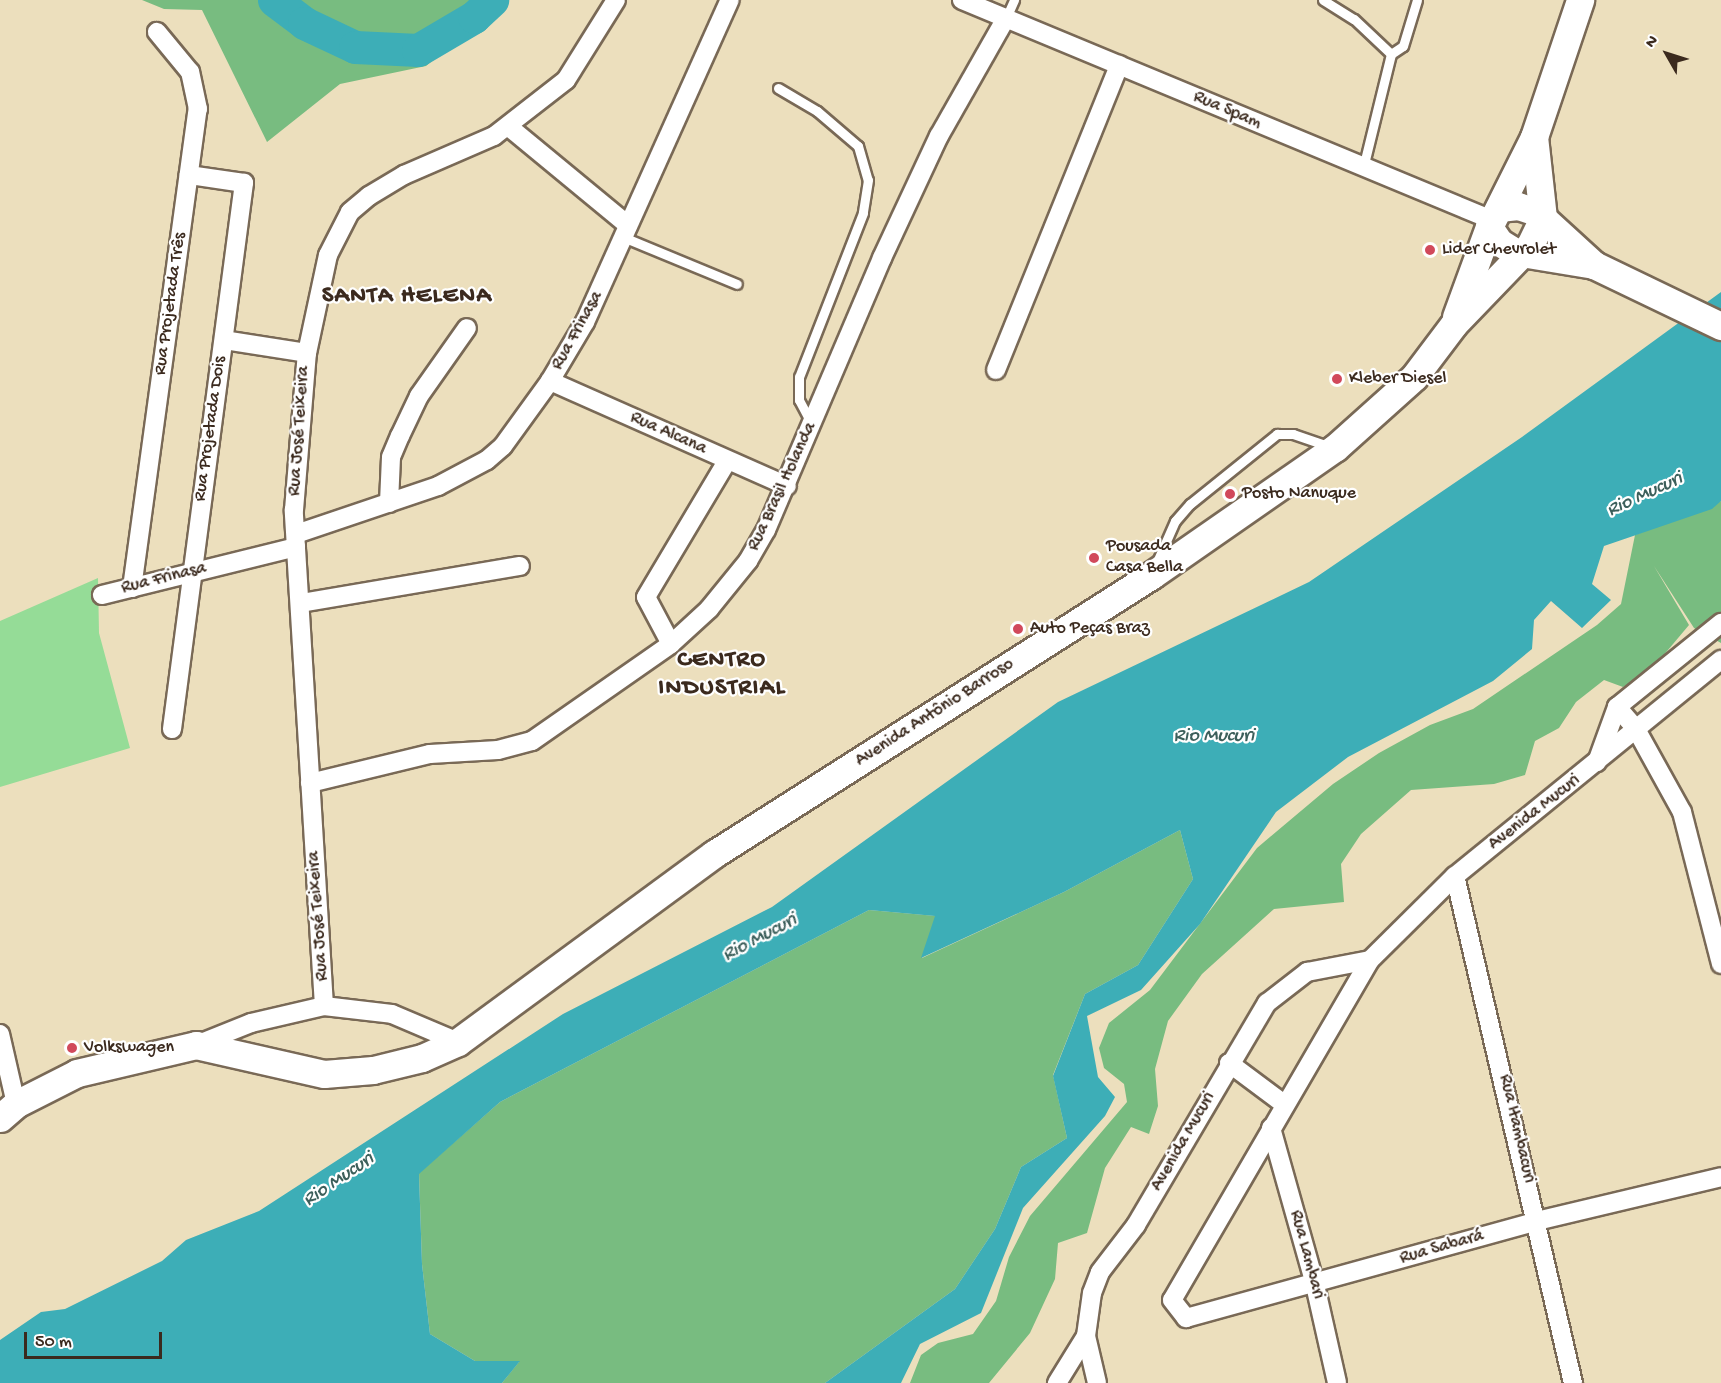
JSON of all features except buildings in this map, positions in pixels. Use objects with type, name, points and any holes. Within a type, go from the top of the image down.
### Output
[{"type":"main road","name":"Avenida Antônio Barroso","points":[[1454,324],[1494,218],[1534,137],[1580,0]]},
{"type":"main road","points":[[1534,137],[1534,236]]},
{"type":"main road","points":[[1534,236],[1527,208],[1494,218],[1499,242],[1534,236],[1648,293],[1721,326]]},
{"type":"main road","name":"Avenida Antônio Barroso","points":[[196,1045],[324,1074],[373,1070],[422,1058],[458,1042],[714,854],[1152,574],[1335,448],[1414,377],[1454,324],[1534,236]]},
{"type":"main road","points":[[1534,236],[1594,265]]},
{"type":"main road","points":[[8,1111],[54,1082],[110,1063],[196,1045]]},
{"type":"street","name":"Rua José Teixeira","points":[[324,1006],[296,540],[296,462],[307,352],[328,255],[350,213],[404,175],[509,127],[566,80],[616,0]]},
{"type":"street","name":"Rua Frinasa","points":[[102,595],[191,572],[296,540],[438,486],[487,460],[515,431],[550,381],[585,322],[730,0]]},
{"type":"street","name":"Rua Spam","points":[[962,0],[1363,169],[1494,218]]},
{"type":"street","name":"Rua Brasil Holanda","points":[[310,783],[430,754],[498,750],[525,744],[671,644],[709,609],[748,561],[787,486],[882,258],[939,136],[1006,18]]},
{"type":"street","name":"Rua Projetada Três","points":[[132,588],[198,109],[196,89],[189,72],[157,32]]},
{"type":"street","points":[[996,370],[1119,65]]},
{"type":"street","points":[[509,127],[626,231]]},
{"type":"street","name":"Rua Projetada Dois","points":[[172,729],[244,183],[189,175]]},
{"type":"street","points":[[389,503],[391,457],[400,436],[419,396],[467,328]]},
{"type":"street","points":[[224,340],[307,352]]},
{"type":"street","name":"Rua Alcana","points":[[550,381],[787,486]]},
{"type":"street","points":[[671,644],[646,597],[727,461]]},
{"type":"street","points":[[301,603],[520,566]]},
{"type":"street","points":[[1721,623],[1617,707],[1636,729],[1682,812],[1721,964]]},
{"type":"street","name":"Avenida Mucuri","points":[[1172,1300],[1284,1104],[1370,960],[1455,876],[1596,764],[1721,660]]},
{"type":"street","name":"Avenida Mucuri","points":[[1596,764],[1617,707]]},
{"type":"street","name":"Rua Itambacuri","points":[[1455,876],[1538,1221],[1573,1383]]},
{"type":"street","name":"Avenida Mucuri","points":[[1056,1383],[1086,1336],[1092,1293],[1100,1272],[1136,1226],[1229,1063],[1267,1003],[1284,986],[1307,972],[1370,960]]},
{"type":"street","points":[[196,1045],[251,1023],[324,1006],[392,1014],[458,1042]]},
{"type":"street","points":[[0,1034],[8,1111]]},
{"type":"street","points":[[1229,1063],[1284,1104]]},
{"type":"street","name":"Rua Lambari","points":[[1271,1128],[1315,1285],[1337,1383]]},
{"type":"street","name":"Rua Sabará","points":[[1172,1300],[1186,1318],[1315,1285],[1538,1221],[1721,1177]]},
{"type":"street","points":[[1086,1336],[1097,1383]]},
{"type":"lane","points":[[1006,18],[1014,0]]},
{"type":"lane","points":[[1323,0],[1354,19],[1391,54]]},
{"type":"lane","points":[[1363,169],[1391,54],[1403,46],[1417,0]]},
{"type":"lane","points":[[778,87],[817,111],[858,146],[868,180],[863,213],[800,377],[802,409],[813,425]]},
{"type":"lane","points":[[626,231],[737,284]]},
{"type":"lane","points":[[1152,574],[1174,521],[1190,504],[1277,434],[1293,434],[1335,448]]},
{"type":"green space","points":[[142,0],[508,0],[426,66],[340,84],[267,142],[202,10],[164,9]]},
{"type":"green space","points":[[1721,501],[1721,643],[1694,628],[1654,566],[1689,625],[1652,669],[1623,687],[1604,680],[1576,702],[1559,728],[1535,741],[1525,775],[1494,784],[1411,790],[1361,834],[1341,864],[1344,902],[1274,909],[1202,974],[1168,1021],[1155,1069],[1158,1106],[1149,1134],[1131,1127],[1105,1168],[1087,1233],[1058,1243],[1055,1279],[1030,1333],[989,1383],[910,1383],[921,1355],[938,1343],[973,1334],[996,1301],[1009,1257],[1030,1216],[1127,1102],[1124,1084],[1104,1068],[1099,1048],[1109,1023],[1150,990],[1257,848],[1333,784],[1379,753],[1430,725],[1473,709],[1597,625],[1621,604],[1635,535]]},
{"type":"green space","points":[[98,578],[99,633],[130,748],[0,787],[0,621]]},
{"type":"green space","points":[[1180,830],[1193,879],[1138,965],[1085,994],[1053,1075],[1067,1138],[1021,1167],[995,1229],[955,1289],[825,1383],[502,1383],[519,1362],[475,1361],[430,1334],[422,1264],[419,1173],[500,1102],[869,910],[936,916],[922,958],[1064,892]]},
{"type":"water","name":"Rio Mucuri","points":[[1721,292],[1721,501],[1712,509],[1604,546],[1592,584],[1611,600],[1582,628],[1551,601],[1534,620],[1532,649],[1493,681],[1348,757],[1276,812],[1200,924],[1141,990],[1087,1016],[1098,1077],[1115,1097],[1105,1116],[1023,1208],[981,1313],[920,1344],[901,1383],[825,1383],[955,1289],[995,1229],[1021,1167],[1067,1138],[1053,1076],[1085,994],[1138,965],[1193,879],[1180,830],[1064,892],[921,958],[935,916],[869,910],[500,1102],[419,1174],[422,1264],[430,1334],[475,1361],[520,1361],[502,1383],[0,1383],[0,1340],[41,1312],[65,1309],[162,1261],[186,1240],[259,1211],[563,1014],[772,907],[1058,702],[1309,582],[1522,437]]},
{"type":"waterway","points":[[274,0],[304,23],[355,47],[418,50],[474,17],[492,0]]},
{"type":"place","name":"Lider Chevrolet","points":[[1430,250]]},
{"type":"place","name":"Kleber Diesel","points":[[1337,379]]},
{"type":"place","name":"Posto Nanuque","points":[[1230,494]]},
{"type":"place","name":"Pousada Casa Bella","points":[[1094,558]]},
{"type":"place","name":"Auto Peças Braz","points":[[1018,629]]},
{"type":"place","name":"Volkswagen","points":[[72,1048]]},
{"type":"district","name":"SANTA HELENA","points":[[407,297]]},
{"type":"district","name":"CENTRO INDUSTRIAL","points":[[722,675]]}]
